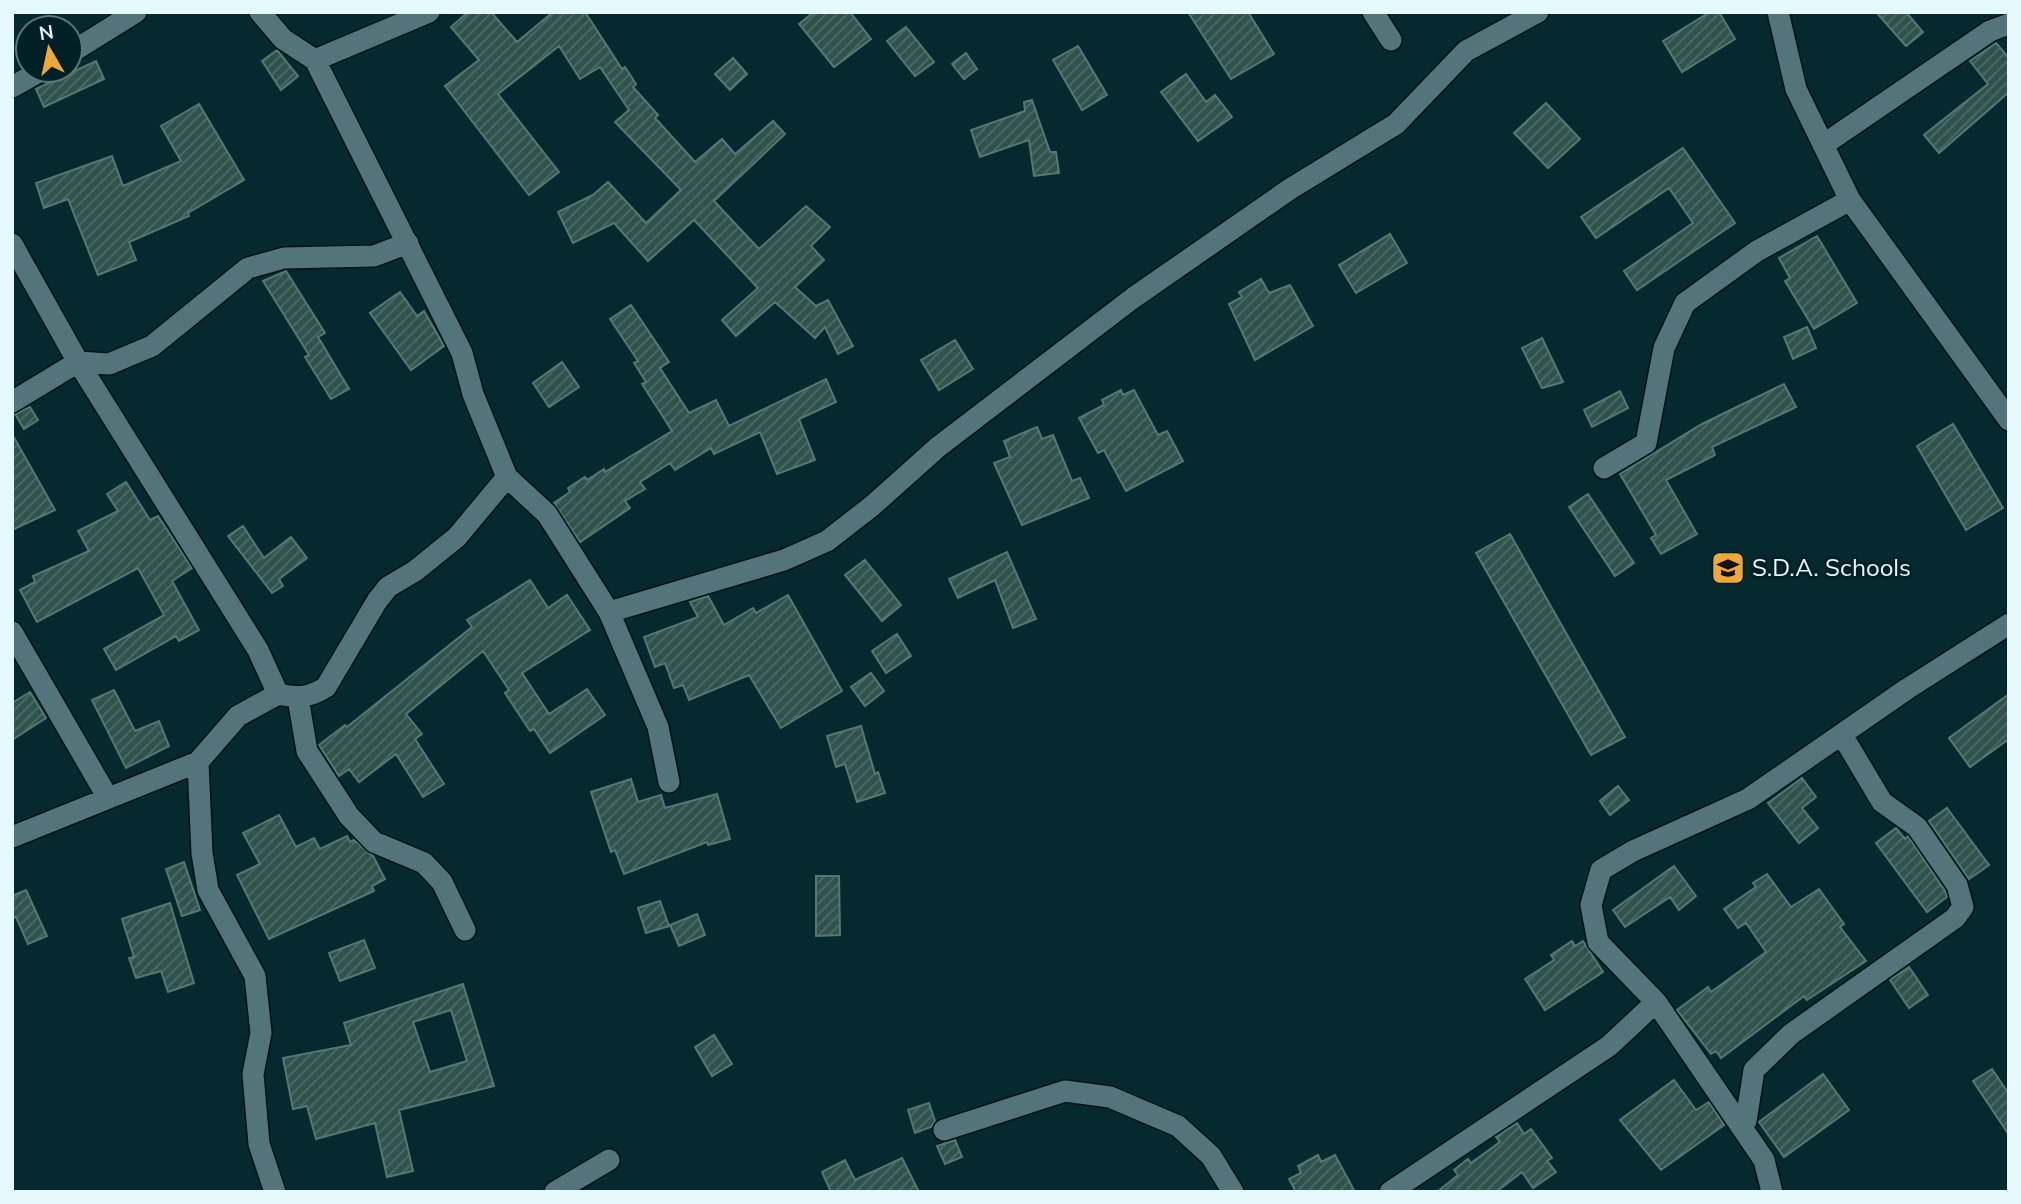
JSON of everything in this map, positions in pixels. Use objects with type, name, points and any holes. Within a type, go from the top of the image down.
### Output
[{"type":"street","points":[[84,44],[135,12]]},
{"type":"street","points":[[260,12],[283,39],[315,60],[462,354],[473,394],[507,477],[547,514],[609,612],[658,727],[669,782]]},
{"type":"street","points":[[315,60],[429,12]]},
{"type":"street","points":[[1373,12],[1391,40]]},
{"type":"street","points":[[609,612],[784,560],[827,541],[872,506],[938,447],[1133,298],[1290,189],[1396,124],[1466,51],[1538,12]]},
{"type":"street","points":[[1778,12],[1796,89],[1850,200],[2009,420]]},
{"type":"street","points":[[1823,145],[1990,31],[2009,24]]},
{"type":"street","points":[[1604,468],[1646,443],[1664,348],[1685,303],[1757,251],[1850,200]]},
{"type":"street","points":[[12,401],[78,362],[109,364],[152,346],[247,268],[284,258],[374,256],[408,243]]},
{"type":"street","points":[[12,244],[78,362],[288,696],[307,751],[349,816],[374,842],[424,863],[442,882],[465,930]]},
{"type":"street","points":[[12,837],[198,762],[238,716],[288,696],[312,696],[326,687],[388,587],[415,571],[457,537],[507,477]]},
{"type":"street","points":[[1772,1192],[1764,1160],[1656,1002],[1598,942],[1591,905],[1601,870],[1633,851],[1748,799],[2009,624]]},
{"type":"street","points":[[12,632],[108,798]]},
{"type":"street","points":[[1742,1128],[1746,1121],[1749,1083],[1754,1070],[1791,1034],[1955,918],[1963,906],[1957,885],[1917,827],[1882,802],[1842,734]]},
{"type":"street","points":[[198,762],[202,853],[208,890],[255,976],[261,1033],[253,1074],[258,1144],[275,1192]]},
{"type":"street","points":[[1390,1192],[1609,1046],[1656,1002]]},
{"type":"street","points":[[944,1130],[1065,1091],[1110,1097],[1178,1126],[1211,1156],[1233,1192]]},
{"type":"street","points":[[555,1192],[609,1160]]},
{"type":"building","points":[[468,12],[491,12],[517,42],[553,12],[585,12],[622,69],[625,67],[636,84],[633,87],[658,115],[655,118],[695,162],[722,139],[735,154],[773,121],[785,134],[714,201],[759,249],[806,206],[830,227],[811,246],[824,260],[795,287],[816,306],[828,300],[853,346],[838,354],[825,327],[815,338],[775,302],[736,336],[722,320],[758,288],[694,220],[648,261],[614,223],[573,243],[558,212],[593,195],[608,182],[646,223],[681,190],[615,122],[629,110],[600,67],[580,79],[559,46],[498,94],[559,172],[529,195],[445,86],[479,60],[451,27]]},
{"type":"building","points":[[814,12],[850,12],[871,39],[834,67],[799,24]]},
{"type":"building","points":[[1188,12],[1248,12],[1274,54],[1231,79]]},
{"type":"building","points":[[1710,12],[1719,12],[1735,39],[1682,72],[1663,41]]},
{"type":"building","points":[[1876,12],[1906,12],[1923,32],[1906,46]]},
{"type":"building","points":[[906,27],[934,62],[915,76],[887,41]]},
{"type":"building","points":[[1996,43],[2009,58],[2009,92],[1939,153],[1924,135],[1988,84],[1970,61]]},
{"type":"building","points":[[1078,46],[1107,95],[1082,110],[1053,60]]},
{"type":"building","points":[[277,50],[298,76],[281,90],[262,61]]},
{"type":"building","points":[[966,53],[977,69],[964,79],[952,64]]},
{"type":"building","points":[[733,58],[747,74],[730,90],[715,74]]},
{"type":"building","points":[[96,61],[104,79],[44,107],[36,89],[47,84],[84,84],[84,67]]},
{"type":"building","points":[[1186,74],[1206,102],[1215,95],[1232,117],[1198,141],[1161,92]]},
{"type":"building","points":[[1032,100],[1050,152],[1056,152],[1059,173],[1034,176],[1029,140],[980,157],[971,130],[1025,111],[1024,102]]},
{"type":"building","points":[[1546,103],[1580,139],[1548,168],[1514,133]]},
{"type":"building","points":[[199,104],[244,180],[188,213],[189,216],[129,242],[136,260],[98,275],[68,199],[44,208],[36,183],[112,156],[123,186],[181,161],[161,126]]},
{"type":"building","points":[[1683,148],[1735,223],[1637,290],[1624,271],[1693,223],[1669,188],[1596,238],[1581,217]]},
{"type":"building","points":[[1390,234],[1407,263],[1356,293],[1339,265]]},
{"type":"building","points":[[1817,236],[1857,303],[1814,329],[1785,281],[1790,278],[1779,258]]},
{"type":"building","points":[[286,271],[325,333],[318,337],[349,389],[331,399],[305,357],[309,355],[263,281]]},
{"type":"building","points":[[1261,279],[1269,293],[1290,285],[1313,326],[1255,360],[1229,304],[1242,297],[1239,292]]},
{"type":"building","points":[[400,292],[417,316],[424,311],[444,346],[411,370],[370,313]]},
{"type":"building","points":[[631,305],[669,362],[660,368],[689,413],[716,400],[729,426],[826,379],[836,402],[799,419],[815,460],[777,474],[760,432],[714,454],[711,448],[675,470],[670,463],[640,482],[645,489],[625,501],[630,508],[580,542],[554,503],[570,492],[568,488],[585,477],[587,480],[604,469],[605,472],[672,431],[642,384],[646,382],[634,363],[638,361],[610,319]]},
{"type":"building","points":[[1807,327],[1816,348],[1793,359],[1784,337]]},
{"type":"building","points":[[1542,338],[1563,382],[1542,388],[1522,348]]},
{"type":"building","points":[[955,340],[973,369],[939,390],[921,360]]},
{"type":"building","points":[[562,362],[579,387],[549,407],[533,383]]},
{"type":"building","points":[[1784,384],[1796,407],[1712,447],[1715,455],[1666,480],[1697,534],[1661,554],[1651,538],[1656,535],[1620,474],[1702,424]]},
{"type":"building","points":[[1121,390],[1123,395],[1134,390],[1158,435],[1167,431],[1183,461],[1126,491],[1104,450],[1098,453],[1079,418],[1104,405],[1102,400]]},
{"type":"building","points":[[1620,391],[1628,408],[1592,427],[1584,410]]},
{"type":"building","points":[[30,407],[38,420],[24,429],[15,414]]},
{"type":"building","points":[[1953,424],[2003,508],[1966,530],[1917,446]]},
{"type":"building","points":[[1037,427],[1042,439],[1053,435],[1072,481],[1080,478],[1089,498],[1022,525],[994,463],[1010,457],[1004,441]]},
{"type":"building","points":[[12,434],[55,510],[12,530]]},
{"type":"building","points":[[126,482],[150,520],[158,516],[192,568],[172,581],[199,630],[179,641],[176,636],[116,670],[104,649],[164,615],[138,568],[37,622],[20,590],[35,582],[33,576],[89,551],[78,531],[118,511],[107,494]]},
{"type":"building","points":[[1588,494],[1634,563],[1615,576],[1569,507]]},
{"type":"building","points":[[243,526],[264,558],[291,537],[307,558],[279,579],[283,586],[272,593],[228,536]]},
{"type":"building","points":[[1510,534],[1625,737],[1591,755],[1476,553]]},
{"type":"building","points":[[1007,552],[1036,619],[1013,628],[995,580],[958,598],[949,579]]},
{"type":"building","points":[[865,560],[901,605],[882,621],[845,575]]},
{"type":"building","points":[[530,580],[548,608],[567,595],[590,630],[522,673],[549,714],[587,689],[605,715],[550,753],[534,729],[530,731],[505,693],[509,690],[483,651],[406,714],[422,734],[415,739],[444,784],[423,797],[396,754],[359,782],[349,769],[339,776],[319,745],[345,725],[347,727],[472,627],[467,620]]},
{"type":"building","points":[[788,595],[842,691],[781,728],[749,675],[689,700],[683,685],[674,688],[665,663],[655,667],[644,637],[698,617],[690,602],[708,596],[724,625],[753,608],[756,613]]},
{"type":"building","points":[[897,634],[911,656],[886,673],[872,651]]},
{"type":"building","points":[[871,673],[884,691],[865,706],[851,687]]},
{"type":"building","points":[[114,690],[135,731],[159,721],[169,746],[126,768],[92,700]]},
{"type":"building","points":[[30,692],[46,718],[12,740],[12,703]]},
{"type":"building","points":[[2009,694],[2009,739],[1970,767],[1949,738]]},
{"type":"building","points":[[861,726],[875,774],[878,772],[885,793],[857,802],[845,764],[836,767],[827,736]]},
{"type":"building","points":[[1802,778],[1816,797],[1802,808],[1818,828],[1799,843],[1768,803]]},
{"type":"building","points":[[631,779],[638,802],[661,795],[665,808],[717,794],[730,839],[708,845],[707,842],[624,874],[615,850],[611,852],[591,792]]},
{"type":"building","points":[[1618,786],[1629,800],[1610,815],[1600,801]]},
{"type":"building","points":[[1947,808],[1989,865],[1969,879],[1929,821]]},
{"type":"building","points":[[279,815],[296,847],[314,838],[320,849],[347,836],[350,842],[354,840],[373,856],[385,879],[372,886],[374,891],[269,939],[237,875],[260,864],[243,833]]},
{"type":"building","points":[[1896,828],[1905,839],[1908,836],[1945,891],[1947,897],[1927,912],[1876,843]]},
{"type":"building","points":[[184,862],[200,910],[182,916],[166,869]]},
{"type":"building","points":[[1674,866],[1696,896],[1679,910],[1670,897],[1625,927],[1613,910]]},
{"type":"building","points":[[1767,874],[1791,907],[1819,889],[1844,924],[1840,927],[1866,961],[1807,1000],[1804,996],[1721,1058],[1716,1051],[1711,1054],[1677,1010],[1708,987],[1711,992],[1766,952],[1746,923],[1738,928],[1724,909],[1756,887],[1753,883]]},
{"type":"building","points":[[816,876],[839,876],[840,935],[816,936]]},
{"type":"building","points":[[26,890],[47,936],[28,944],[16,917],[12,918],[12,896]]},
{"type":"building","points":[[660,901],[669,926],[646,933],[638,908]]},
{"type":"building","points":[[170,903],[194,983],[168,992],[161,971],[136,978],[129,958],[134,957],[122,919]]},
{"type":"building","points":[[697,914],[705,935],[679,946],[670,925]]},
{"type":"building","points":[[364,940],[375,968],[340,981],[329,953]]},
{"type":"building","points":[[1572,941],[1575,946],[1583,941],[1603,972],[1545,1010],[1525,979],[1554,960],[1551,955]]},
{"type":"building","points":[[1909,967],[1928,995],[1909,1008],[1890,980]]},
{"type":"building","points":[[463,984],[494,1086],[399,1110],[413,1171],[387,1177],[375,1123],[316,1139],[307,1106],[293,1109],[283,1058],[351,1045],[344,1023]],"holes":[[[451,1010],[467,1061],[430,1072],[413,1022]]]},
{"type":"building","points":[[714,1035],[732,1064],[712,1076],[695,1047]]},
{"type":"building","points":[[1992,1069],[2009,1094],[2009,1135],[1973,1081]]},
{"type":"building","points":[[1823,1074],[1849,1110],[1784,1157],[1759,1122]]},
{"type":"building","points":[[1674,1080],[1696,1110],[1709,1102],[1724,1125],[1661,1170],[1620,1120]]},
{"type":"building","points":[[929,1103],[935,1121],[931,1127],[915,1133],[908,1110]]},
{"type":"building","points":[[1517,1123],[1524,1134],[1531,1129],[1552,1158],[1547,1161],[1556,1172],[1533,1188],[1522,1172],[1496,1192],[1437,1192],[1458,1175],[1454,1170],[1468,1159],[1471,1163],[1500,1142],[1496,1137]]},
{"type":"building","points":[[955,1140],[962,1157],[945,1164],[937,1146]]},
{"type":"building","points":[[1318,1155],[1321,1162],[1335,1155],[1355,1192],[1296,1192],[1289,1179],[1301,1173],[1298,1166]]},
{"type":"building","points":[[902,1158],[919,1192],[831,1192],[822,1172],[845,1160],[855,1180]]},
{"type":"place","name":"S.D.A. Schools","points":[[1728,568]]}]
